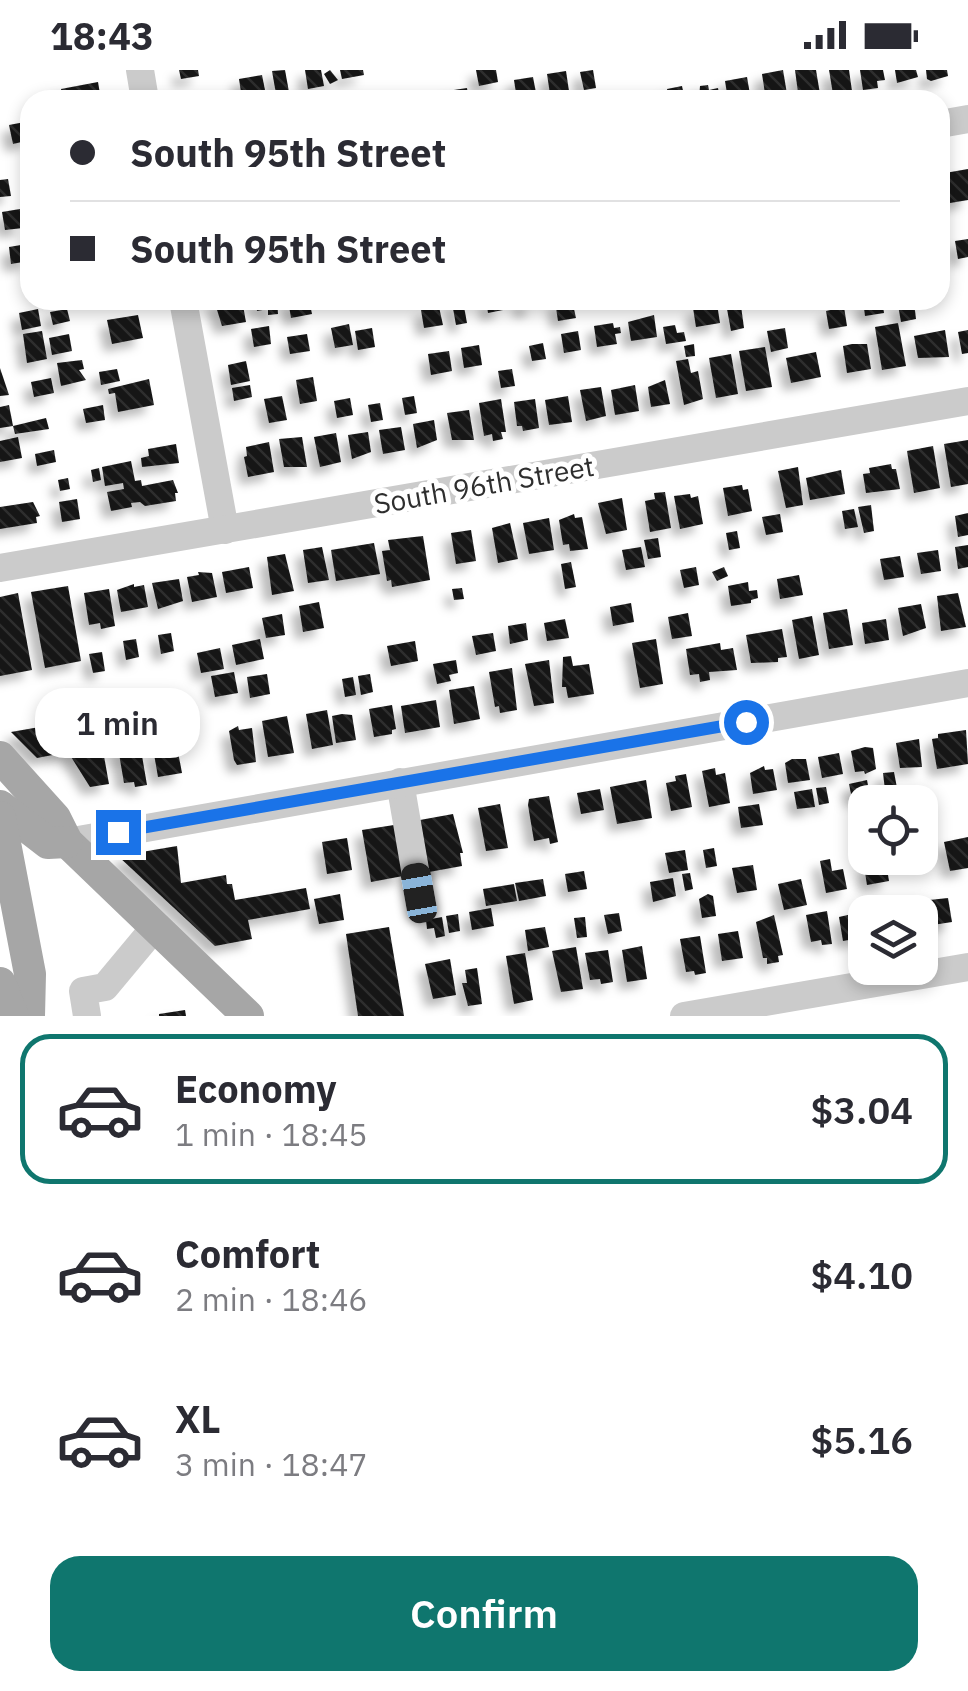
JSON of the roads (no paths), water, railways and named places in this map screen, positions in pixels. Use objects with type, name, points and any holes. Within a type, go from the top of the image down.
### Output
[{"type":"main road","points":[[0,757],[55,818],[57,843]]},
{"type":"main road","points":[[0,806],[57,843],[155,926],[248,1016]]},
{"type":"main road","points":[[0,817],[4,855],[30,974],[29,1016]]},
{"type":"main road","points":[[14,888],[21,865],[57,843]]},
{"type":"main road","points":[[0,983],[13,1016]]},
{"type":"street","points":[[185,310],[225,530]]},
{"type":"street","name":"South 96th Street","points":[[0,568],[968,401]]},
{"type":"street","points":[[57,843],[968,684]]},
{"type":"street","points":[[400,782],[419,893]]},
{"type":"street","points":[[87,1016],[83,991],[105,987],[155,926]]},
{"type":"street","points":[[684,1016],[968,967]]}]
